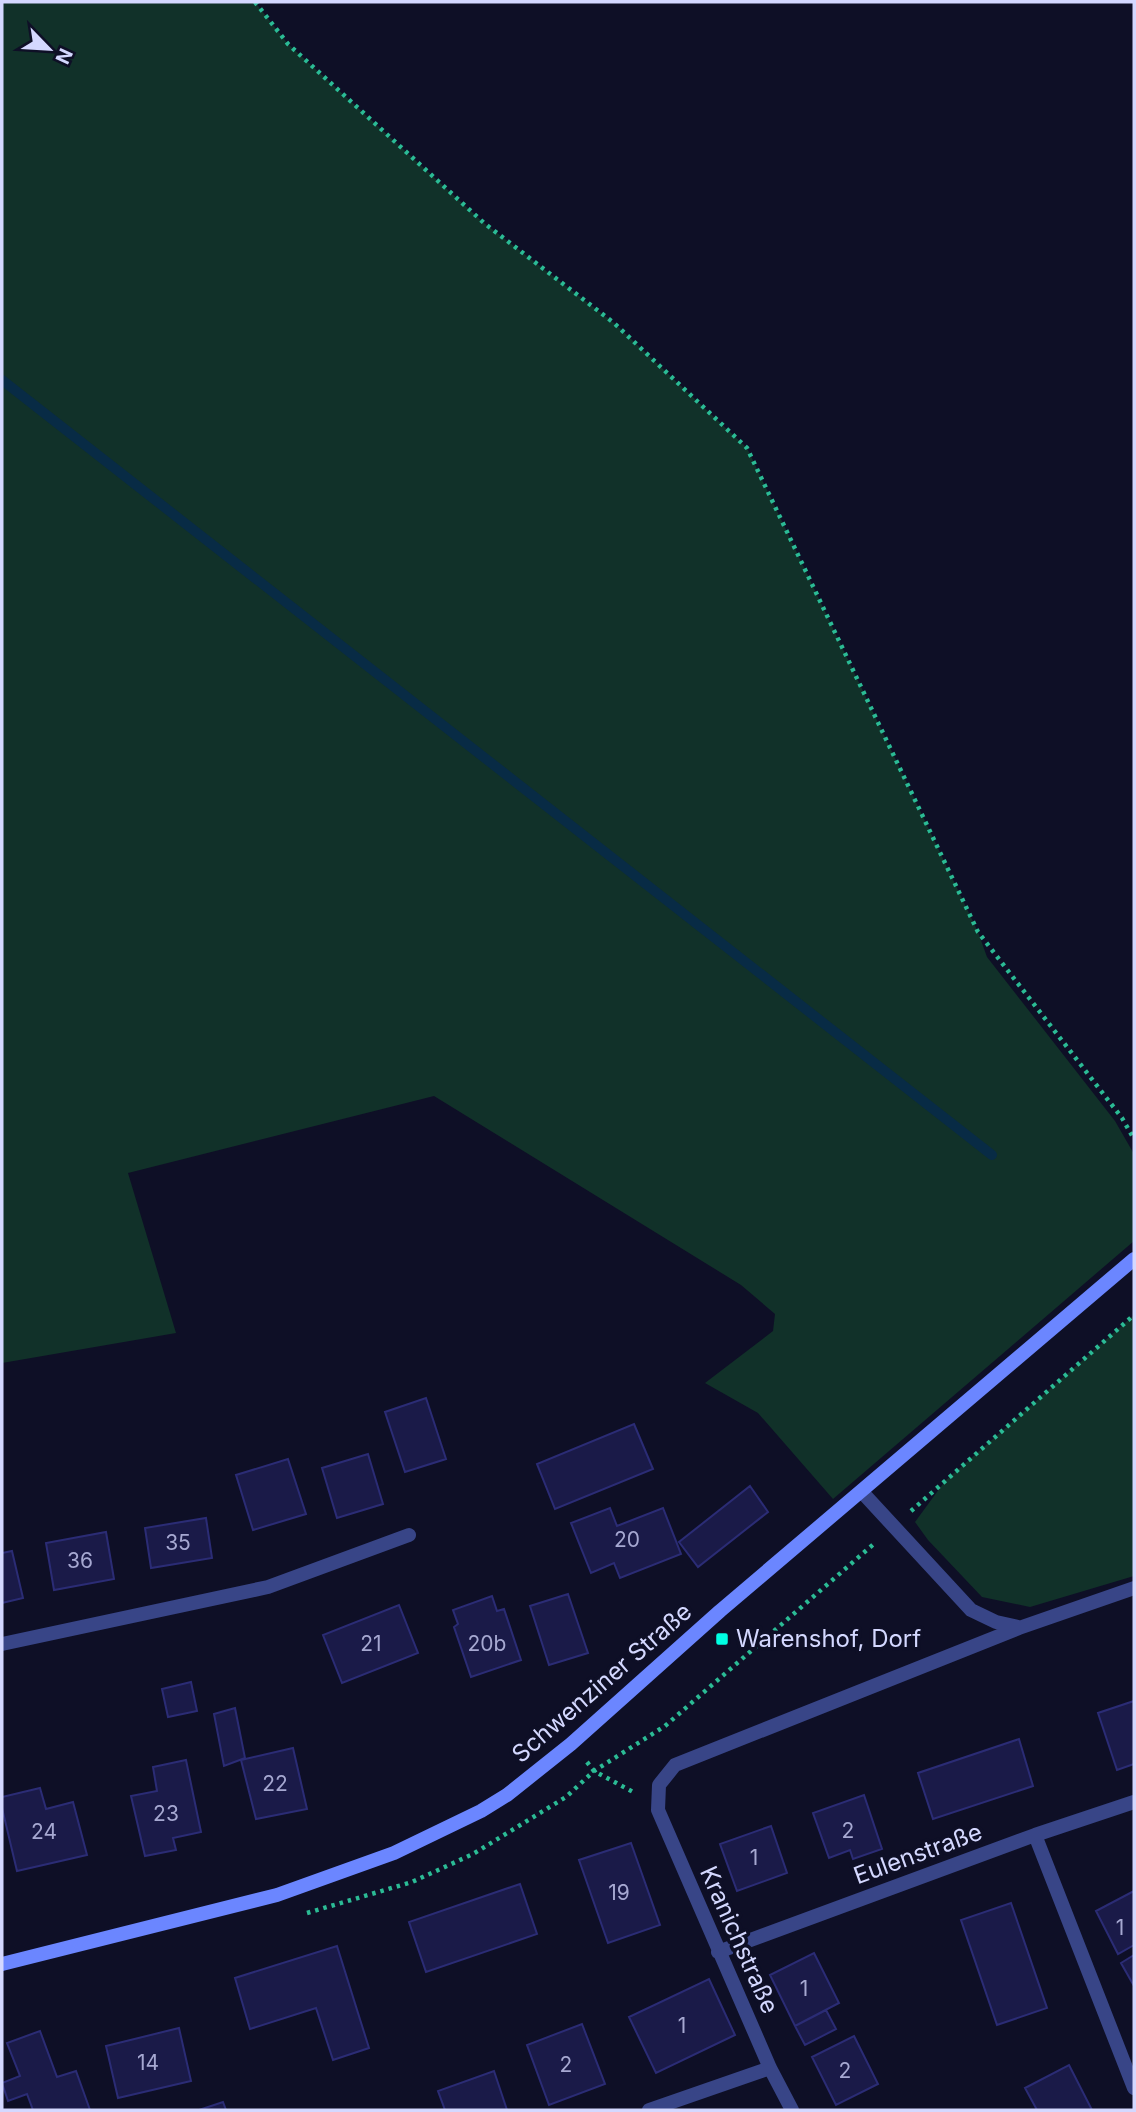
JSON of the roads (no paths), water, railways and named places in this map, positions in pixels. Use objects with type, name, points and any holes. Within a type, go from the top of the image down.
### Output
[{"type":"main road","name":"Schwenziner Straße","points":[[2,1964],[278,1895],[394,1853],[481,1811],[507,1795],[571,1744],[720,1611],[1134,1259]]},
{"type":"street","points":[[862,1492],[971,1610],[996,1622],[1019,1628],[1134,1588]]},
{"type":"street","points":[[2,1644],[268,1587],[409,1535]]},
{"type":"street","name":"Kranichstraße","points":[[792,2110],[770,2068],[718,1952],[658,1810],[659,1785],[675,1765],[1019,1628]]},
{"type":"street","name":"Eulenstraße","points":[[718,1952],[1035,1835],[1134,1802]]},
{"type":"street","points":[[1035,1835],[1134,2088]]},
{"type":"street","points":[[649,2110],[770,2068]]},
{"type":"waterway","points":[[2,380],[992,1155]]},
{"type":"place","name":"Warenshof, Dorf","points":[[722,1639]]}]
